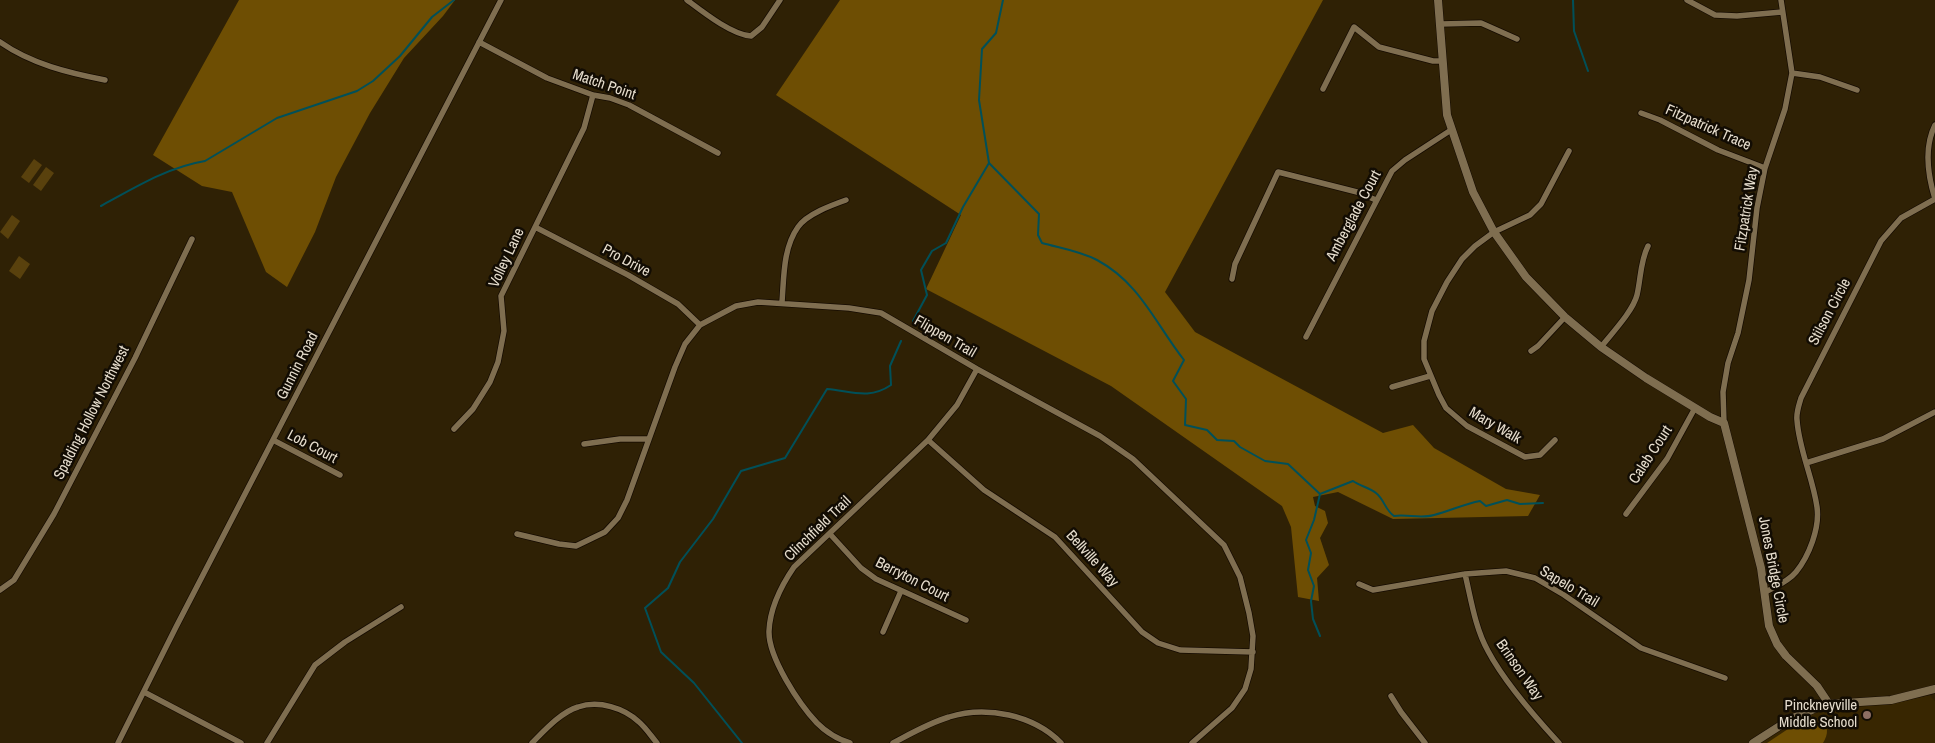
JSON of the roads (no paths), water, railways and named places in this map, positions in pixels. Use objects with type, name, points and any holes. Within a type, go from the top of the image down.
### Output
[{"type":"street","name":"Gunnin Road","points":[[118,743],[501,0]]},
{"type":"street","points":[[687,0],[703,13],[744,36],[752,36],[762,27],[780,0]]},
{"type":"street","points":[[1438,0],[1447,115],[1473,192],[1494,232],[1526,277],[1566,317],[1601,346],[1646,378],[1710,417],[1724,423]]},
{"type":"street","points":[[1687,0],[1715,15],[1737,16],[1782,12]]},
{"type":"street","name":"Fitzpatrick Way","points":[[1724,423],[1723,392],[1728,363],[1738,333],[1749,280],[1757,208],[1765,168],[1785,109],[1792,72],[1781,0]]},
{"type":"street","points":[[1441,24],[1481,22],[1517,39]]},
{"type":"street","points":[[1323,89],[1354,27],[1379,47],[1433,61],[1443,61]]},
{"type":"street","points":[[0,42],[13,52],[45,65],[105,80]]},
{"type":"street","name":"Match Point","points":[[479,42],[547,78],[593,95],[610,98],[629,105],[718,153]]},
{"type":"street","points":[[1792,72],[1820,77],[1857,90]]},
{"type":"street","name":"Volley Lane","points":[[454,429],[473,409],[490,382],[498,362],[504,331],[501,296],[584,128],[593,95]]},
{"type":"street","name":"Fitzpatrick Trace","points":[[1641,113],[1660,120],[1718,150],[1765,168]]},
{"type":"street","points":[[1935,125],[1928,148],[1929,173],[1935,199]]},
{"type":"street","name":"Amberglade Court","points":[[1306,337],[1392,171],[1405,160],[1451,130]]},
{"type":"street","name":"Mary Walk","points":[[1554,440],[1540,455],[1525,457],[1467,426],[1446,408],[1424,359],[1424,341],[1432,311],[1462,259],[1475,246],[1494,232],[1530,215],[1541,204],[1569,151]]},
{"type":"street","points":[[1232,279],[1235,264],[1278,172],[1357,192],[1376,200]]},
{"type":"street","name":"Stilson Circle","points":[[1764,593],[1779,585],[1796,572],[1810,549],[1817,522],[1818,508],[1801,445],[1796,418],[1808,380],[1881,241],[1900,218],[1935,199]]},
{"type":"street","points":[[782,302],[787,249],[799,225],[818,212],[846,200]]},
{"type":"street","name":"Pro Drive","points":[[535,227],[628,275],[678,304],[700,325]]},
{"type":"street","name":"Spalding Hollow Northwest","points":[[0,590],[14,580],[54,514],[134,358],[192,239]]},
{"type":"street","points":[[1601,346],[1624,317],[1636,297],[1642,259],[1648,246]]},
{"type":"street","name":"Flippen Trail","points":[[517,534],[576,546],[605,532],[618,518],[649,439],[674,367],[685,344],[700,325],[736,306],[758,302],[782,302],[849,308],[881,314],[1100,436],[1134,459],[1224,545],[1240,577],[1253,636],[1252,669],[1246,689],[1232,708],[1195,742]]},
{"type":"street","points":[[1531,351],[1566,317]]},
{"type":"street","name":"Clinchfield Trail","points":[[850,743],[832,735],[816,722],[782,674],[772,650],[769,632],[780,588],[794,567],[928,440],[957,405],[977,369]]},
{"type":"street","points":[[1392,388],[1430,376]]},
{"type":"street","name":"Caleb Court","points":[[1626,514],[1667,459],[1695,408]]},
{"type":"street","points":[[1806,463],[1883,439],[1935,412]]},
{"type":"street","name":"Jones Bridge Circle","points":[[1724,423],[1751,522],[1761,568],[1769,626],[1777,644],[1786,656],[1817,686],[1829,704]]},
{"type":"street","points":[[584,444],[620,439],[649,439]]},
{"type":"street","name":"Lob Court","points":[[273,440],[340,475]]},
{"type":"street","name":"Bellville Way","points":[[928,440],[984,490],[1055,537],[1142,632],[1158,643],[1180,650],[1253,652]]},
{"type":"street","name":"Berryton Court","points":[[830,534],[861,568],[876,579],[966,620]]},
{"type":"street","name":"Sapelo Trail","points":[[1359,584],[1373,590],[1465,574],[1506,571],[1535,578],[1564,595],[1641,648],[1725,678]]},
{"type":"street","name":"Brinson Way","points":[[1465,574],[1479,628],[1488,651],[1511,686],[1559,743]]},
{"type":"street","points":[[883,632],[901,591]]},
{"type":"street","points":[[267,743],[315,665],[345,642],[401,607]]},
{"type":"street","points":[[1753,743],[1789,720],[1829,704],[1891,700],[1935,689]]},
{"type":"street","points":[[144,692],[240,743]]},
{"type":"street","points":[[1391,696],[1425,743]]},
{"type":"street","points":[[532,743],[564,715],[578,707],[603,704],[631,716],[639,722],[657,743]]},
{"type":"street","points":[[893,743],[927,725],[951,716],[974,712],[1000,714],[1028,720],[1061,743]]},
{"type":"waterway","points":[[101,206],[165,173],[205,161],[277,118],[357,91],[373,81],[400,56],[432,17],[454,0]]},
{"type":"waterway","points":[[1003,0],[996,33],[982,49],[979,100],[989,163],[1039,214],[1038,235],[1042,243],[1077,252],[1097,260],[1125,280],[1146,305],[1184,360],[1173,381],[1186,399],[1185,425],[1207,430],[1217,440],[1234,441],[1240,447],[1265,461],[1288,464],[1320,494]]},
{"type":"waterway","points":[[1573,0],[1574,31],[1588,71]]},
{"type":"waterway","points":[[913,321],[927,295],[921,270],[932,251],[946,243],[963,207],[989,163]]},
{"type":"waterway","points":[[742,743],[694,683],[661,652],[645,608],[668,588],[680,562],[713,519],[741,471],[785,458],[827,389],[867,393],[883,390],[891,385],[890,366],[901,341]]},
{"type":"waterway","points":[[1320,494],[1353,481],[1376,493],[1394,516],[1429,516],[1480,501],[1486,506],[1507,500],[1520,504],[1543,503]]},
{"type":"waterway","points":[[1320,494],[1314,520],[1306,540],[1311,553],[1308,570],[1314,586],[1311,601],[1313,619],[1320,636]]},
{"type":"place","name":"Pinckneyville Middle School","points":[[1867,715]]}]
